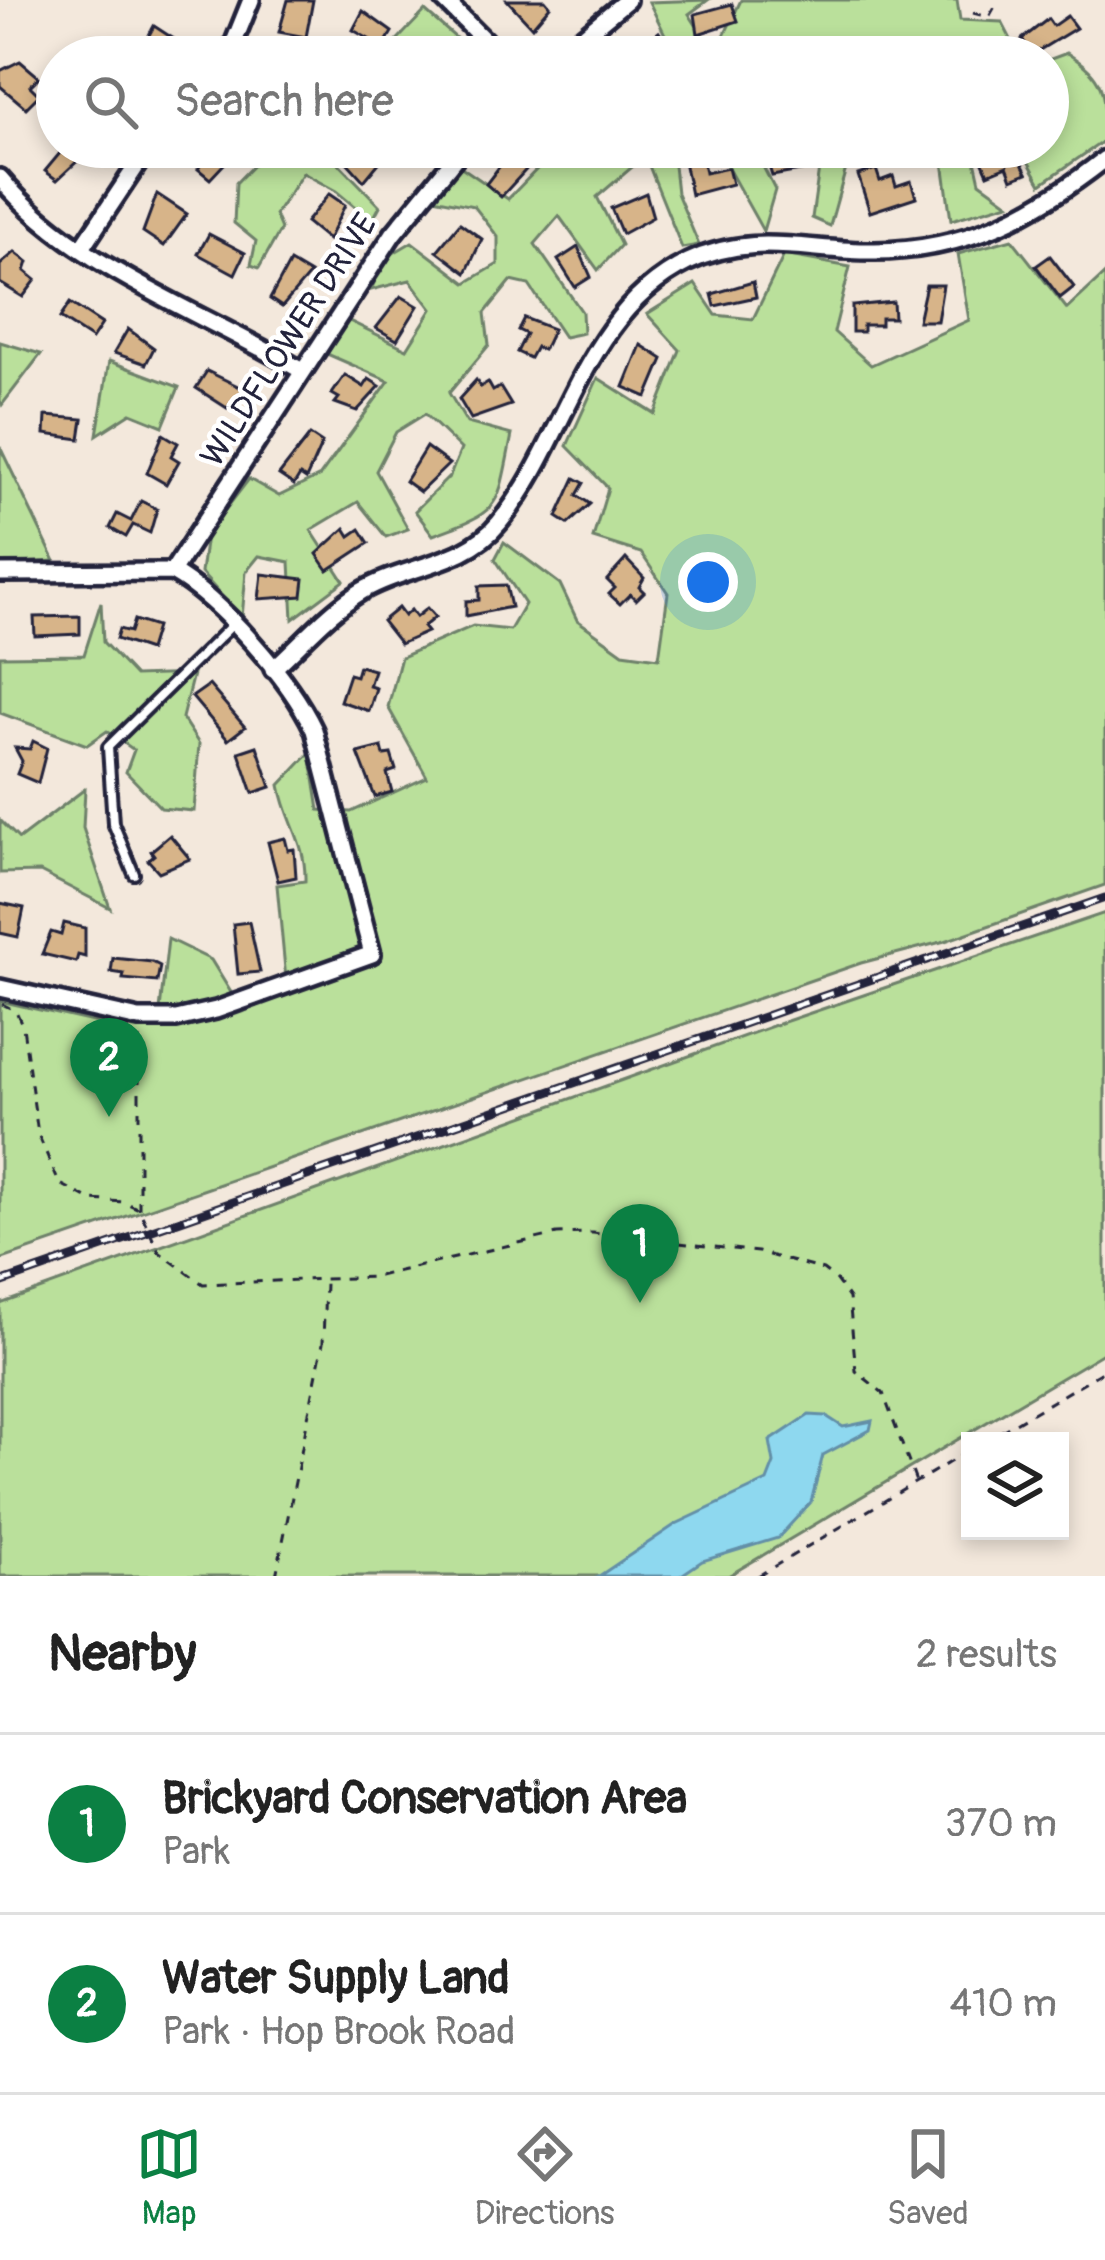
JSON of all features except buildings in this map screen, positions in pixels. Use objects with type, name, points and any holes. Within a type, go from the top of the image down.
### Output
[{"type":"street","points":[[236,36],[250,0]]},
{"type":"street","points":[[444,0],[480,36]]},
{"type":"street","points":[[583,36],[627,0]]},
{"type":"street","points":[[274,669],[358,594],[456,555],[488,535],[524,488],[610,331],[673,270],[713,251],[761,242],[872,252],[942,246],[1007,225],[1105,159]]},
{"type":"street","points":[[82,248],[135,168]]},
{"type":"street","name":"WILDFLOWER DRIVE","points":[[172,572],[393,234],[447,168]]},
{"type":"street","points":[[0,178],[36,214],[82,248],[302,371]]},
{"type":"street","points":[[0,573],[172,572],[232,625],[274,669],[307,716],[322,752],[372,954],[216,1010],[139,1019],[0,988]]},
{"type":"lane","points":[[134,874],[113,824],[108,747],[232,625]]},
{"type":"path","points":[[973,13],[989,17],[998,3]]},
{"type":"path","points":[[0,1003],[16,1011],[22,1027],[38,1134],[59,1183],[90,1200],[124,1202],[139,1209]]},
{"type":"path","points":[[139,1019],[139,1209],[159,1252],[203,1284],[325,1281],[408,1270],[556,1234],[593,1233],[758,1252],[823,1270],[849,1298],[856,1371],[884,1393],[916,1482]]},
{"type":"path","points":[[276,1576],[322,1343],[325,1281]]},
{"type":"path","points":[[1001,1432],[1105,1370]]},
{"type":"path","points":[[758,1576],[961,1455]]},
{"type":"green space","points":[[708,0],[689,14],[703,36],[666,36],[649,2]]},
{"type":"green space","points":[[741,0],[957,0],[960,20],[1002,22],[1009,36],[724,36]]},
{"type":"green space","points":[[425,11],[454,36],[401,36]]},
{"type":"green space","points":[[1069,55],[1089,70],[1100,87],[1105,140],[1069,165]]},
{"type":"green space","points":[[251,168],[343,168],[380,206],[372,221],[336,191],[303,173],[275,215],[281,229],[259,268],[251,265],[256,241],[234,223],[236,183]]},
{"type":"green space","points":[[458,168],[508,199],[538,168],[631,168],[597,197],[621,245],[598,270],[559,216],[535,244],[582,312],[583,333],[564,337],[529,285],[511,281],[485,313],[489,345],[449,393],[467,423],[512,435],[493,503],[473,519],[433,535],[415,511],[450,476],[461,449],[425,414],[396,432],[376,471],[408,529],[386,537],[358,502],[311,530],[344,581],[293,619],[290,562],[259,556],[246,572],[242,618],[201,573],[206,535],[249,479],[279,496],[320,476],[389,381],[327,354],[347,320],[407,349],[432,309],[410,280],[371,290],[385,258],[412,242],[466,283],[498,264],[498,237],[474,206],[434,198]]},
{"type":"green space","points":[[650,168],[674,168],[677,193],[699,245],[682,248]]},
{"type":"green space","points":[[728,168],[764,168],[775,190],[763,231]]},
{"type":"green space","points":[[819,168],[846,168],[830,226],[812,218]]},
{"type":"green space","points":[[944,168],[977,168],[980,182],[1009,203],[951,220]]},
{"type":"green space","points":[[1032,168],[1064,168],[1041,184]]},
{"type":"green space","points":[[1012,239],[1067,309],[1105,274],[1105,885],[945,941],[861,963],[0,1260],[0,1001],[102,1024],[158,1028],[168,939],[211,960],[243,1012],[287,990],[277,885],[305,881],[302,855],[280,785],[310,753],[319,810],[351,812],[427,777],[388,707],[401,657],[473,626],[510,630],[525,604],[495,559],[504,542],[560,584],[577,620],[623,653],[659,658],[668,593],[641,553],[593,538],[608,488],[567,446],[598,378],[655,414],[680,350],[647,314],[695,284],[716,315],[753,319],[784,255],[850,267],[834,332],[871,365],[969,320],[958,254]]},
{"type":"green space","points":[[0,342],[41,354],[2,405],[0,401]]},
{"type":"green space","points":[[109,361],[179,387],[163,426],[131,413],[97,435]]},
{"type":"green space","points":[[0,447],[55,561],[0,564]]},
{"type":"green space","points":[[101,602],[103,642],[135,676],[193,674],[182,718],[199,744],[194,811],[161,808],[126,772],[134,750],[107,731],[87,745],[0,713],[0,656],[84,655]]},
{"type":"green space","points":[[85,789],[83,828],[110,908],[40,872],[0,873],[0,820],[19,839]]},
{"type":"green space","points":[[1105,913],[1105,1352],[970,1432],[961,1432],[961,1438],[728,1576],[0,1576],[0,1304],[781,1023]]},
{"type":"water","points":[[809,1415],[826,1416],[843,1427],[872,1421],[870,1430],[823,1455],[811,1502],[778,1538],[702,1561],[680,1576],[599,1576],[676,1524],[767,1481],[774,1463],[770,1441]]},
{"type":"railway","points":[[0,1283],[1105,898]]},
{"type":"place","name":"Water Supply Land","points":[[109,1117]]},
{"type":"place","name":"Brickyard Conservation Area","points":[[640,1303]]}]
